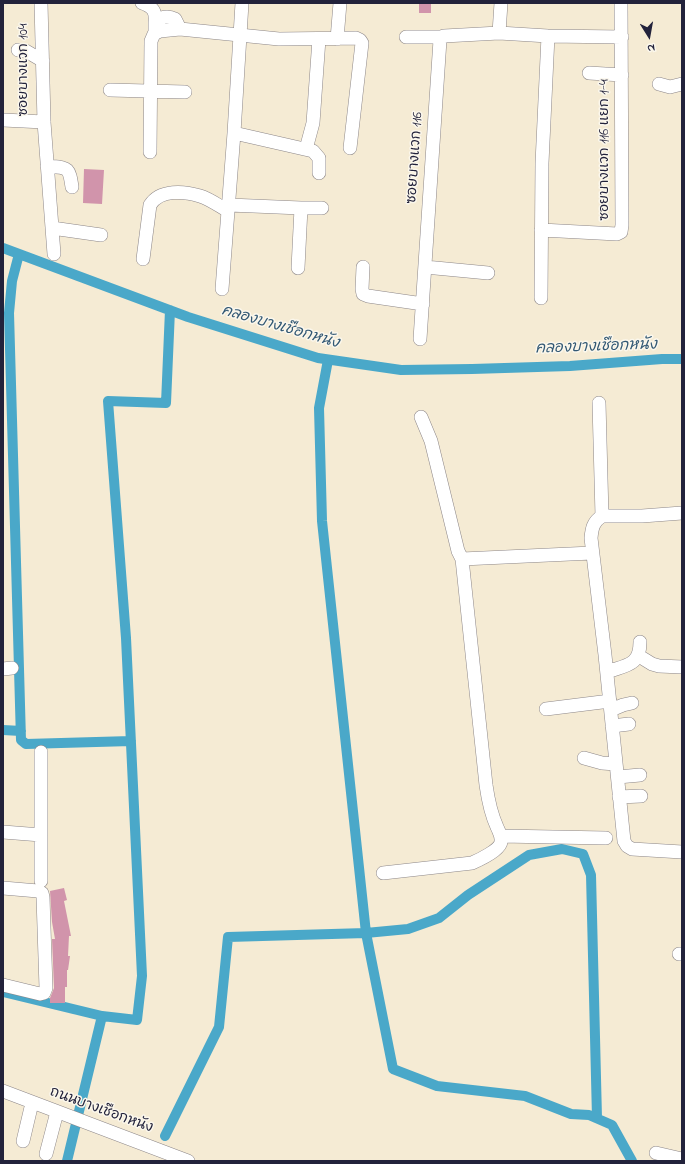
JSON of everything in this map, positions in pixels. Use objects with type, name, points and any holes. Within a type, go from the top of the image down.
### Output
[{"type":"street","name":"ซอยบางแวก 104","points":[[3,120],[44,122],[41,3]]},
{"type":"street","points":[[142,3],[149,5],[154,9],[155,15],[155,28],[151,41],[150,152]]},
{"type":"street","points":[[222,289],[229,208],[242,3]]},
{"type":"street","points":[[337,39],[340,3]]},
{"type":"street","points":[[499,33],[501,3]]},
{"type":"street","name":"ซอยบางแวก 116 แยก 1-4","points":[[541,230],[617,234],[621,232],[621,3]]},
{"type":"street","points":[[155,28],[160,31],[180,29],[279,39],[356,38],[360,40],[362,43],[350,148]]},
{"type":"street","points":[[406,37],[441,37],[499,33],[548,36],[622,37]]},
{"type":"street","points":[[541,298],[542,163],[548,36]]},
{"type":"street","name":"ซอยบางแวก 116","points":[[420,339],[441,37]]},
{"type":"street","points":[[306,149],[313,122],[319,39]]},
{"type":"street","points":[[18,50],[26,52],[42,61]]},
{"type":"street","points":[[589,73],[622,75]]},
{"type":"street","points":[[659,84],[670,87],[682,84]]},
{"type":"street","points":[[110,90],[185,92]]},
{"type":"street","points":[[44,122],[54,254]]},
{"type":"street","points":[[234,133],[313,151],[319,158],[319,173]]},
{"type":"street","points":[[48,166],[65,168],[69,171],[72,187]]},
{"type":"street","points":[[143,259],[150,204],[160,195],[170,193],[191,194],[229,208],[322,208]]},
{"type":"street","points":[[298,268],[301,208]]},
{"type":"street","points":[[52,228],[101,235]]},
{"type":"street","points":[[363,267],[363,294],[423,304]]},
{"type":"street","points":[[425,267],[488,274]]},
{"type":"street","points":[[599,403],[602,516]]},
{"type":"street","points":[[383,873],[472,863],[480,860],[499,847],[501,843],[501,836],[492,814],[486,785],[462,559],[458,551],[431,442],[421,417]]},
{"type":"street","points":[[682,513],[642,516],[602,516],[596,520],[593,526],[591,538],[607,672],[622,835],[627,846],[632,849],[682,852]]},
{"type":"street","points":[[462,559],[592,552]]},
{"type":"street","points":[[607,672],[630,664],[636,660],[639,656],[640,642]]},
{"type":"street","points":[[639,656],[652,664],[659,666],[682,667]]},
{"type":"street","points":[[546,709],[623,705],[632,703]]},
{"type":"street","points":[[612,726],[630,724]]},
{"type":"street","points":[[41,752],[41,881]]},
{"type":"street","points":[[584,758],[602,763],[617,770],[640,775]]},
{"type":"street","points":[[619,797],[640,796]]},
{"type":"street","points":[[3,832],[41,835]]},
{"type":"street","points":[[501,836],[606,838]]},
{"type":"street","points":[[3,888],[38,891],[42,893],[46,957],[46,988],[44,993],[36,994],[3,985]]},
{"type":"street","name":"ถนนบางเชือกหนัง","points":[[3,1091],[182,1160]]},
{"type":"street","points":[[23,1140],[32,1103]]},
{"type":"street","points":[[46,1154],[58,1113]]},
{"type":"street","points":[[656,1153],[682,1159]]},
{"type":"building","points":[[419,3],[431,3],[431,13],[419,13]]},
{"type":"building","points":[[84,169],[104,170],[102,204],[83,203]]},
{"type":"building","points":[[64,888],[67,900],[64,901],[71,936],[69,936],[68,956],[70,956],[67,970],[67,987],[65,987],[65,1003],[50,1003],[50,998],[54,988],[52,939],[55,939],[52,922],[50,891]]},
{"type":"waterway","name":"คลองบางเชือกหนัง","points":[[3,248],[188,317],[318,358],[401,370],[570,366],[662,359],[682,359]]},
{"type":"waterway","points":[[19,254],[12,281],[9,313],[21,740],[26,744],[131,741]]},
{"type":"waterway","points":[[67,1161],[102,1016],[137,1020],[142,976],[126,638],[108,401],[166,403],[170,310]]},
{"type":"waterway","points":[[328,360],[319,408],[322,521],[366,933],[393,1069],[437,1086],[525,1096],[571,1114],[589,1115],[612,1125],[632,1161]]},
{"type":"waterway","points":[[3,730],[21,731]]},
{"type":"waterway","points":[[165,1136],[219,1027],[228,937],[366,933],[408,929],[439,918],[468,895],[529,855],[562,849],[583,854],[591,875],[597,1118]]},
{"type":"waterway","points":[[3,992],[102,1016]]}]
